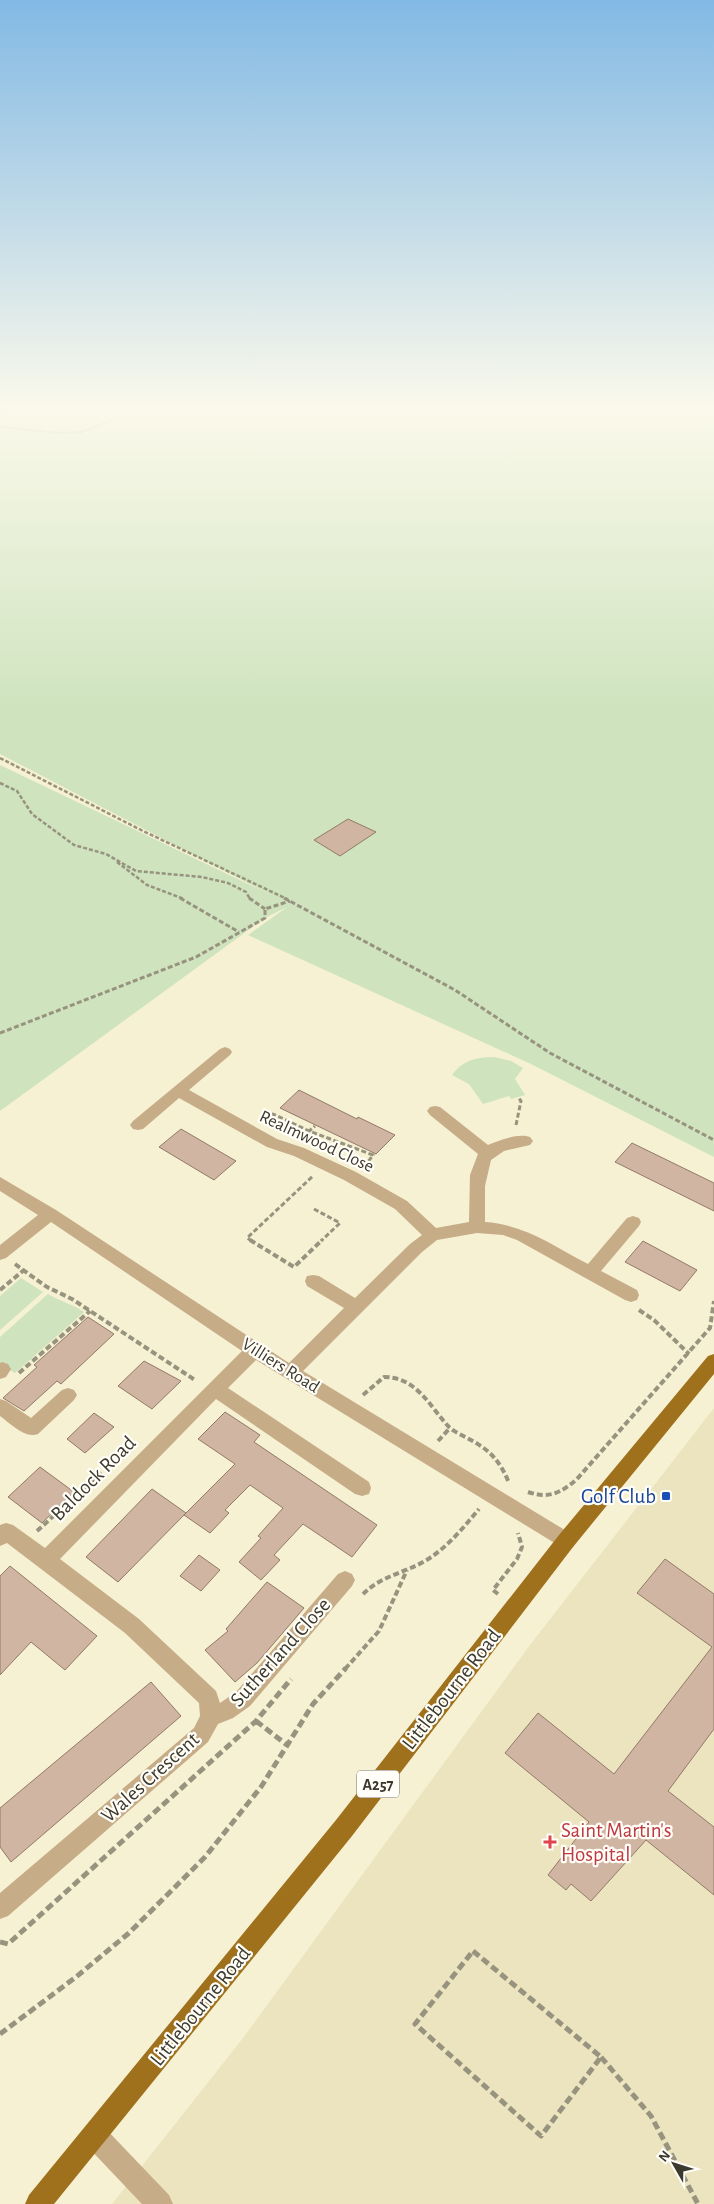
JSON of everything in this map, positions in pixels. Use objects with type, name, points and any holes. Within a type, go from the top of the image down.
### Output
[{"type":"main road","name":"Littlebourne Road","points":[[38,2204],[344,1828],[566,1541],[714,1360]]},
{"type":"street","points":[[138,1125],[225,1052]]},
{"type":"street","name":"Realmwood Close","points":[[178,1091],[272,1143],[325,1163],[355,1179],[400,1205],[433,1235]]},
{"type":"street","points":[[435,1111],[488,1153]]},
{"type":"street","points":[[477,1227],[478,1176],[488,1153],[503,1146],[522,1141]]},
{"type":"street","name":"Villiers Road","points":[[0,1183],[50,1214],[254,1350],[566,1541]]},
{"type":"street","points":[[0,1254],[50,1214]]},
{"type":"street","points":[[590,1272],[633,1222]]},
{"type":"street","points":[[291,1372],[416,1248],[433,1235],[477,1227],[504,1229],[523,1236],[631,1295]]},
{"type":"street","points":[[313,1281],[356,1307]]},
{"type":"street","name":"Baldock Road","points":[[46,1560],[254,1350]]},
{"type":"street","points":[[215,1389],[362,1488]]},
{"type":"street","points":[[0,1406],[32,1429],[68,1395]]},
{"type":"street","points":[[2,1531],[23,1543],[46,1560]]},
{"type":"street","name":"Wales Crescent","points":[[0,1908],[201,1735],[211,1717],[209,1698],[132,1626],[46,1560]]},
{"type":"street","name":"Sutherland Close","points":[[211,1717],[243,1699],[345,1580]]},
{"type":"street","points":[[95,2136],[160,2204]]},
{"type":"path","points":[[0,758],[143,831],[290,901],[455,990],[550,1053],[714,1140]]},
{"type":"path","points":[[0,783],[17,790],[32,814],[74,845],[106,854],[136,871],[202,877],[228,883],[246,892],[250,900],[265,909],[290,901]]},
{"type":"path","points":[[106,854],[147,885],[190,902],[239,932]]},
{"type":"path","points":[[0,1033],[196,957],[265,918],[265,909]]},
{"type":"path","points":[[518,1097],[521,1101],[521,1106],[516,1122],[522,1141]]},
{"type":"path","points":[[252,1133],[273,1114],[309,1131],[373,1155],[355,1179]]},
{"type":"path","points":[[314,1209],[340,1223],[294,1267],[247,1238],[325,1163]]},
{"type":"path","points":[[0,1254],[47,1286],[90,1310],[195,1380]]},
{"type":"path","points":[[0,1290],[24,1270]]},
{"type":"path","points":[[631,1295],[632,1306],[660,1322],[677,1344],[689,1354]]},
{"type":"path","points":[[519,1489],[542,1498],[561,1493],[577,1479],[710,1328],[714,1301]]},
{"type":"path","points":[[7,1372],[90,1310]]},
{"type":"path","points":[[189,1386],[202,1374]]},
{"type":"path","points":[[350,1408],[374,1384],[384,1377],[392,1377],[410,1385],[427,1398],[450,1428],[482,1446],[501,1464],[511,1486]]},
{"type":"path","points":[[23,1543],[104,1470]]},
{"type":"path","points":[[479,1508],[487,1510]]},
{"type":"path","points":[[512,1528],[518,1532],[522,1547],[517,1559],[493,1590],[515,1607]]},
{"type":"path","points":[[0,2034],[76,1977],[129,1933],[205,1858],[260,1787],[286,1745],[327,1687],[366,1647],[379,1630],[408,1569]]},
{"type":"path","points":[[256,1720],[286,1745]]},
{"type":"path","points":[[601,2057],[541,2136],[415,2024],[473,1951],[601,2057],[651,2116],[698,2204]]},
{"type":"shaded area","name":"Saint Martin's Hospital","points":[[714,1408],[714,2204],[112,2204],[243,2038],[530,1645]]},
{"type":"green space","points":[[0,511],[714,511],[714,1157],[531,1064],[248,935],[287,907],[265,918],[0,1111],[0,765],[269,894],[0,754]]},
{"type":"green space","points":[[494,1057],[511,1061],[523,1068],[515,1079],[525,1095],[511,1099],[509,1096],[483,1104],[469,1084],[452,1075],[471,1060]]},
{"type":"green space","points":[[21,1278],[43,1292],[0,1330],[0,1296]]},
{"type":"green space","points":[[48,1294],[84,1312],[15,1373],[0,1364],[0,1337]]},
{"type":"building","points":[[348,819],[376,832],[340,856],[314,840]]},
{"type":"building","points":[[299,1090],[357,1119],[358,1117],[395,1135],[376,1154],[280,1108]]},
{"type":"building","points":[[181,1129],[236,1161],[214,1180],[159,1147]]},
{"type":"building","points":[[632,1143],[714,1183],[714,1211],[615,1162]]},
{"type":"building","points":[[643,1241],[697,1270],[680,1291],[625,1262]]},
{"type":"building","points":[[88,1317],[114,1334],[61,1384],[57,1381],[24,1411],[3,1398],[37,1367],[34,1365]]},
{"type":"building","points":[[144,1361],[181,1381],[152,1409],[118,1386]]},
{"type":"building","points":[[225,1412],[260,1435],[254,1442],[377,1525],[352,1557],[303,1524],[274,1555],[280,1560],[261,1580],[239,1562],[261,1538],[258,1536],[283,1508],[250,1485],[225,1510],[229,1513],[210,1533],[184,1515],[235,1464],[198,1439]]},
{"type":"building","points":[[94,1413],[114,1427],[85,1453],[67,1439]]},
{"type":"building","points":[[40,1467],[74,1492],[42,1523],[8,1497]]},
{"type":"building","points":[[152,1489],[186,1513],[118,1582],[86,1557]]},
{"type":"building","points":[[199,1555],[220,1570],[201,1591],[180,1576]]},
{"type":"building","points":[[665,1559],[714,1594],[714,1729],[668,1791],[714,1827],[714,1895],[646,1840],[591,1901],[571,1884],[566,1890],[548,1875],[589,1822],[505,1753],[538,1713],[614,1774],[712,1647],[637,1593]]},
{"type":"building","points":[[10,1566],[97,1636],[65,1670],[31,1642],[0,1675],[0,1576]]},
{"type":"building","points":[[267,1582],[304,1608],[257,1663],[235,1682],[205,1650],[228,1631],[226,1629]]},
{"type":"building","points":[[151,1682],[181,1716],[11,1862],[0,1847],[0,1808]]},
{"type":"place","name":"Golf Club","points":[[666,1496]]},
{"type":"place","name":"Saint Martin's Hospital","points":[[550,1842]]}]
